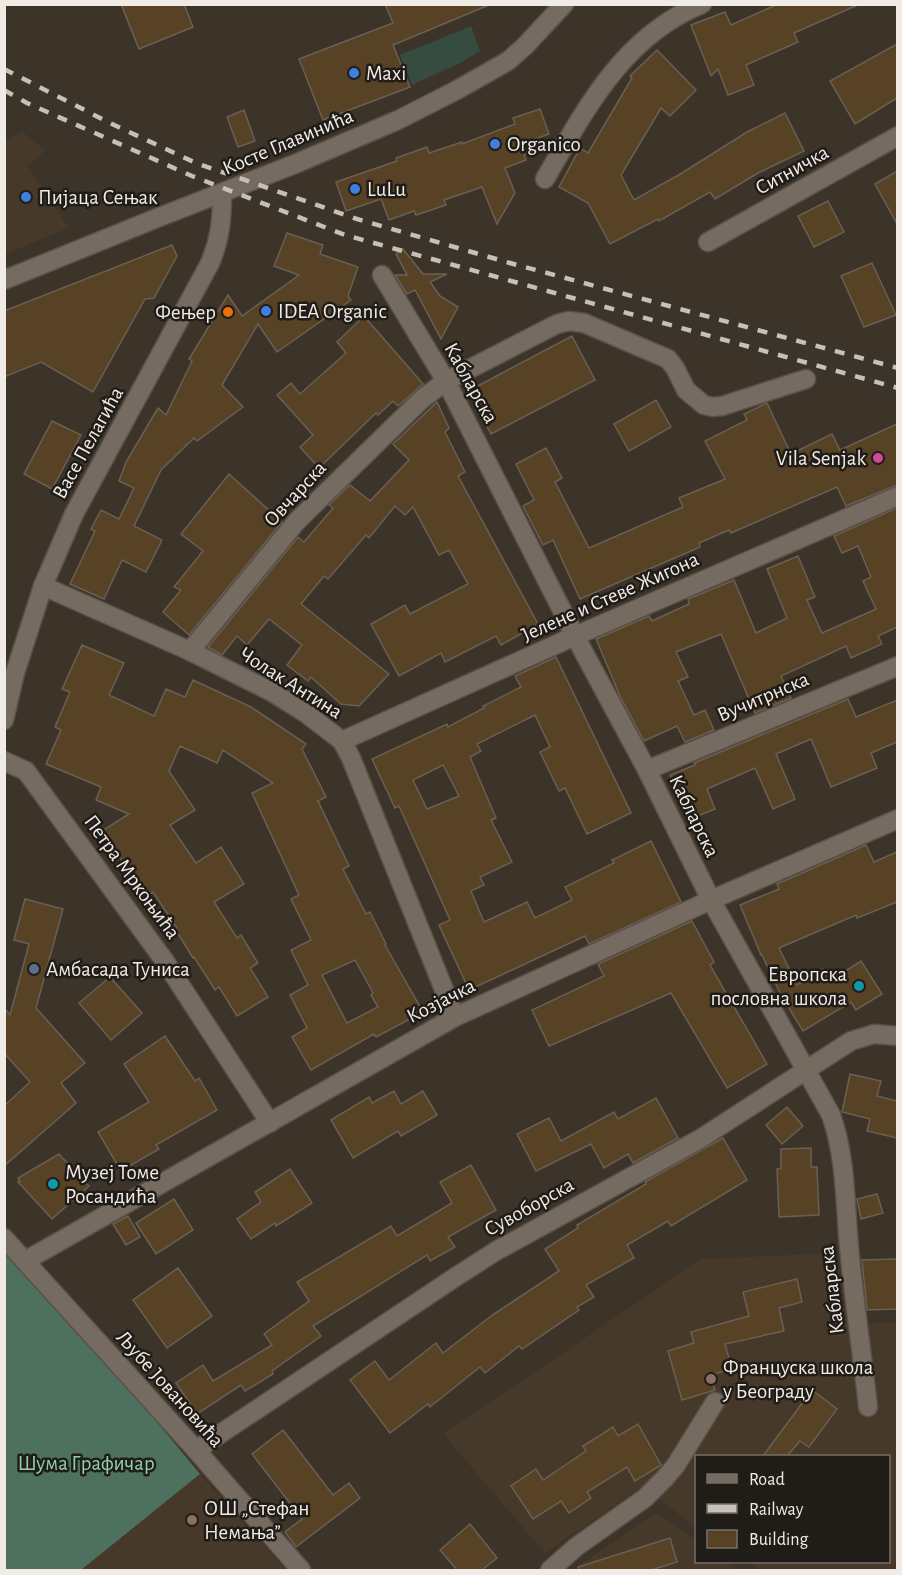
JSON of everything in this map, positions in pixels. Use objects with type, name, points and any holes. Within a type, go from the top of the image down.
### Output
[{"type":"street","name":"Косте Главинића","points":[[4,280],[222,194],[398,120],[488,73],[508,60],[525,46],[564,4]]},
{"type":"street","points":[[545,179],[584,112],[614,70],[640,42],[662,25],[682,12],[702,4]]},
{"type":"street","name":"Ситничка","points":[[708,242],[897,136]]},
{"type":"street","name":"Васе Пелагића","points":[[4,720],[10,673],[43,586],[74,514],[219,243],[222,227],[222,194]]},
{"type":"street","name":"Кабларска","points":[[382,275],[446,381],[575,636],[647,770],[711,900],[831,1115],[839,1142],[868,1407]]},
{"type":"street","points":[[446,381],[557,324],[568,321],[584,323],[668,359],[686,390],[704,405],[722,406],[806,379]]},
{"type":"street","name":"Овчарска","points":[[190,651],[297,521],[396,423],[446,381]]},
{"type":"street","name":"Јелене и Стеве Жигона","points":[[342,741],[575,636],[897,496]]},
{"type":"street","name":"Чолак Антина","points":[[43,586],[190,651],[272,692],[307,714],[342,741],[351,758],[455,1017]]},
{"type":"street","name":"Вучитрнска","points":[[647,770],[897,666]]},
{"type":"street","name":"Петра Мркоњића","points":[[4,761],[26,771],[164,960],[270,1123]]},
{"type":"street","name":"Козјачка","points":[[25,1261],[455,1017],[711,900],[897,819]]},
{"type":"street","name":"Сувоборска","points":[[196,1450],[496,1251],[700,1139],[862,1037],[874,1034],[897,1036]]},
{"type":"street","name":"Љубе Јовановића","points":[[4,1238],[301,1570]]},
{"type":"street","points":[[550,1570],[576,1547],[645,1498],[676,1465],[714,1402]]},
{"type":"shaded area","name":"Пијаца Сењак","points":[[22,131],[45,151],[28,166],[69,228],[5,254],[5,142]]},
{"type":"shaded area","name":"Француска школа у Београду","points":[[836,1253],[846,1323],[897,1323],[897,1570],[760,1570],[748,1563],[890,1563],[890,1455],[695,1455],[695,1527],[643,1486],[545,1553],[443,1434],[701,1259]]},
{"type":"shaded area","name":"ОШ „Стефан Немања”","points":[[200,1474],[286,1570],[81,1570]]},
{"type":"shaded area","points":[[656,1513],[695,1539],[695,1563],[730,1563],[741,1570],[572,1570]]},
{"type":"green space","points":[[471,26],[480,51],[412,85],[400,55]]},
{"type":"green space","name":"Шума Графичар","points":[[4,1241],[27,1264],[200,1474],[81,1570],[5,1570]]},
{"type":"building","points":[[121,4],[184,4],[193,27],[139,49]]},
{"type":"building","name":"Maxi","points":[[385,4],[489,5],[393,45],[410,87],[323,120],[299,59],[393,23]]},
{"type":"building","points":[[778,4],[860,4],[794,33],[798,42],[746,65],[754,85],[728,95],[718,69],[711,76],[691,25],[725,12],[731,25]]},
{"type":"building","points":[[897,44],[897,98],[855,124],[830,81]]},
{"type":"building","points":[[657,50],[696,90],[670,116],[661,108],[621,175],[634,200],[747,132],[785,113],[804,151],[758,173],[715,199],[710,192],[659,221],[658,219],[610,244],[588,203],[559,187],[580,148],[588,153],[632,78],[630,76]]},
{"type":"building","points":[[540,109],[549,134],[535,139],[539,150],[524,155],[526,160],[505,168],[515,193],[497,224],[482,187],[444,200],[446,205],[416,215],[414,211],[389,220],[381,199],[346,211],[336,182],[397,161],[396,158],[427,147],[429,153],[462,142],[462,144],[515,124],[513,118]]},
{"type":"building","points":[[244,110],[255,141],[238,147],[227,117]]},
{"type":"building","points":[[897,171],[897,224],[875,184]]},
{"type":"building","points":[[828,201],[844,232],[814,247],[798,216]]},
{"type":"building","points":[[287,233],[323,245],[320,254],[358,267],[348,296],[351,300],[277,352],[258,324],[222,385],[243,407],[197,441],[194,438],[161,470],[134,526],[162,540],[146,572],[122,560],[104,599],[70,584],[95,531],[91,529],[101,510],[119,519],[134,488],[119,481],[126,462],[158,408],[166,415],[192,361],[189,359],[228,295],[242,316],[299,275],[274,266]]},
{"type":"building","points":[[172,245],[177,256],[154,298],[145,299],[93,392],[41,362],[4,377],[4,311]]},
{"type":"building","points":[[403,249],[423,274],[447,274],[430,282],[440,296],[458,307],[441,339],[415,290],[407,294],[395,275],[407,275],[396,254]]},
{"type":"building","points":[[872,263],[896,315],[864,327],[841,276]]},
{"type":"building","points":[[364,316],[423,384],[398,406],[393,401],[378,415],[376,413],[319,468],[300,447],[313,435],[277,395],[291,383],[300,394],[346,353],[337,342]]},
{"type":"building","points":[[572,336],[595,380],[491,434],[468,391]]},
{"type":"building","points":[[656,400],[671,427],[629,451],[614,424]]},
{"type":"building","points":[[437,402],[449,428],[445,432],[465,472],[458,476],[538,624],[501,645],[496,636],[445,662],[441,653],[399,676],[371,624],[405,605],[410,614],[468,584],[449,550],[439,555],[413,507],[405,515],[395,506],[369,538],[366,535],[328,579],[324,576],[301,604],[389,674],[359,706],[341,704],[311,677],[308,681],[287,665],[302,645],[269,619],[247,645],[237,636],[222,655],[208,647],[298,537],[304,542],[333,508],[329,505],[350,485],[370,501],[409,460],[393,444]]},
{"type":"building","points":[[767,403],[791,454],[832,434],[840,450],[897,424],[897,485],[846,506],[837,487],[731,533],[729,530],[699,543],[700,547],[580,599],[553,540],[543,545],[523,506],[534,500],[516,464],[546,448],[562,478],[555,482],[589,548],[683,507],[679,498],[725,479],[705,441],[747,420],[744,414]]},
{"type":"building","points":[[52,421],[81,435],[52,489],[24,474]]},
{"type":"building","points":[[229,474],[282,522],[189,635],[163,612],[181,590],[174,587],[203,551],[181,534]]},
{"type":"building","points":[[897,508],[897,627],[878,636],[882,644],[851,658],[846,646],[781,676],[791,698],[755,713],[721,634],[676,652],[688,677],[678,681],[694,715],[705,710],[714,730],[685,742],[677,726],[644,741],[620,696],[596,639],[649,616],[652,621],[689,604],[688,599],[734,580],[756,633],[787,618],[767,569],[798,556],[815,597],[807,600],[822,633],[876,609],[863,581],[871,577],[858,546],[842,553],[834,536]]},
{"type":"building","points":[[82,645],[124,663],[109,695],[154,716],[166,689],[185,697],[193,680],[251,707],[306,744],[302,749],[326,797],[318,801],[349,866],[343,869],[366,914],[370,912],[385,945],[423,1012],[376,1037],[374,1034],[311,1070],[292,1037],[307,1028],[290,995],[308,985],[291,950],[311,940],[291,899],[299,895],[252,793],[273,783],[223,750],[217,763],[180,746],[169,771],[195,810],[170,825],[196,863],[221,847],[244,884],[214,902],[237,938],[241,935],[258,963],[250,968],[268,997],[237,1016],[219,987],[215,990],[193,958],[175,929],[177,928],[153,892],[146,897],[102,831],[129,814],[96,800],[101,787],[46,764],[61,730],[55,727],[70,692],[62,689]],"holes":[[[355,960],[373,993],[371,995],[378,1007],[347,1023],[322,975]]]},
{"type":"building","points":[[556,657],[631,813],[587,834],[565,788],[559,791],[540,752],[550,747],[535,715],[477,744],[481,751],[470,757],[496,818],[491,820],[512,862],[480,877],[484,885],[471,891],[484,922],[527,902],[535,918],[572,900],[565,887],[614,863],[612,860],[651,841],[681,902],[589,944],[585,936],[469,990],[439,925],[450,920],[399,806],[395,808],[372,759],[447,724],[448,727],[521,687],[515,676]],"holes":[[[443,765],[459,796],[427,809],[413,780]]]},
{"type":"building","points":[[848,699],[856,717],[897,700],[897,742],[871,753],[877,768],[831,787],[811,739],[776,754],[795,799],[773,809],[755,768],[707,789],[715,809],[688,820],[670,775]]},
{"type":"building","points":[[866,845],[874,862],[897,852],[897,902],[857,918],[856,915],[779,948],[797,985],[823,969],[830,981],[861,961],[882,994],[856,1010],[851,1002],[803,1031],[781,995],[761,955],[740,905],[779,889],[777,884]]},
{"type":"building","points":[[25,899],[63,909],[36,1008],[85,1063],[61,1083],[76,1103],[4,1166],[4,1106],[30,1082],[4,1053],[4,1008],[10,1015],[29,944],[14,940]]},
{"type":"building","points":[[692,921],[714,962],[710,965],[767,1064],[727,1088],[671,993],[549,1046],[532,1010],[604,976],[598,964]]},
{"type":"building","points":[[110,977],[142,1013],[111,1040],[79,1003]]},
{"type":"building","points":[[165,1036],[195,1081],[199,1078],[217,1110],[156,1145],[159,1149],[121,1171],[98,1132],[149,1102],[124,1064]]},
{"type":"building","points":[[850,1074],[881,1081],[877,1096],[897,1101],[897,1138],[867,1131],[870,1119],[842,1112]]},
{"type":"building","points":[[394,1091],[401,1104],[423,1091],[437,1115],[401,1136],[398,1131],[353,1158],[331,1120],[369,1097],[372,1103]]},
{"type":"building","points":[[656,1098],[678,1138],[633,1163],[628,1154],[604,1168],[591,1144],[536,1171],[517,1134],[549,1118],[561,1141],[614,1112],[618,1119]]},
{"type":"building","points":[[787,1107],[803,1126],[782,1144],[766,1125]]},
{"type":"building","points":[[723,1138],[747,1180],[671,1226],[668,1221],[627,1245],[634,1258],[586,1285],[594,1297],[577,1307],[579,1310],[522,1349],[519,1346],[485,1373],[480,1367],[430,1407],[428,1404],[390,1433],[350,1380],[375,1361],[389,1380],[436,1343],[443,1353],[491,1316],[559,1271],[545,1249],[578,1228],[577,1225],[646,1184],[645,1182]]},
{"type":"building","points":[[811,1148],[811,1167],[817,1167],[819,1215],[779,1217],[777,1169],[781,1168],[781,1149]]},
{"type":"building","name":"Музеј Томе Росандића","points":[[59,1154],[89,1186],[52,1219],[18,1182],[20,1181],[18,1178]]},
{"type":"building","points":[[471,1165],[496,1210],[448,1237],[455,1247],[430,1261],[427,1255],[313,1326],[321,1336],[272,1371],[273,1374],[245,1391],[241,1385],[197,1414],[176,1383],[203,1365],[213,1381],[272,1345],[264,1334],[309,1301],[297,1282],[391,1226],[397,1236],[452,1203],[440,1182]]},
{"type":"building","points":[[290,1169],[312,1203],[251,1239],[237,1219],[261,1202],[255,1192]]},
{"type":"building","points":[[877,1194],[883,1213],[861,1219],[857,1199]]},
{"type":"building","points":[[174,1199],[193,1230],[156,1254],[136,1223]]},
{"type":"building","points":[[128,1216],[140,1237],[126,1245],[113,1224]]},
{"type":"building","points":[[897,1259],[897,1309],[867,1310],[862,1260]]},
{"type":"building","points":[[178,1268],[212,1316],[167,1348],[133,1300]]},
{"type":"building","points":[[797,1279],[802,1302],[779,1308],[784,1331],[725,1344],[732,1369],[710,1375],[715,1390],[682,1400],[668,1351],[694,1343],[691,1332],[749,1316],[743,1292]]},
{"type":"building","points":[[812,1390],[837,1409],[809,1447],[800,1441],[788,1455],[764,1455]]},
{"type":"building","points":[[638,1424],[661,1465],[635,1481],[627,1467],[587,1492],[591,1498],[569,1513],[561,1501],[533,1519],[511,1486],[536,1469],[543,1480],[586,1451],[583,1446],[613,1427],[618,1436]]},
{"type":"building","points":[[283,1430],[333,1495],[349,1483],[360,1498],[296,1547],[285,1532],[302,1519],[252,1454]]},
{"type":"building","points":[[470,1524],[497,1558],[482,1570],[457,1570],[440,1550]]},
{"type":"building","points":[[670,1538],[677,1562],[651,1570],[579,1570],[578,1567]]},
{"type":"railway","points":[[4,69],[112,124],[196,163],[357,219],[898,368]]},
{"type":"railway","points":[[4,90],[27,103],[192,176],[345,235],[898,388]]},
{"type":"place","name":"Maxi","points":[[354,73]]},
{"type":"place","name":"Organico","points":[[495,144]]},
{"type":"place","name":"LuLu","points":[[355,189]]},
{"type":"place","name":"Пијаца Сењак","points":[[26,197]]},
{"type":"place","name":"IDEA Organic","points":[[266,311]]},
{"type":"place","name":"Фењер","points":[[228,312]]},
{"type":"place","name":"Vila Senjak","points":[[878,458]]},
{"type":"place","name":"Амбасада Туниса","points":[[34,969]]},
{"type":"place","name":"Европска пословна школа","points":[[859,986]]},
{"type":"place","name":"Музеј Томе Росандића","points":[[53,1184]]},
{"type":"place","name":"Француска школа у Београду","points":[[711,1379]]},
{"type":"place","name":"ОШ „Стефан Немања”","points":[[192,1520]]}]
